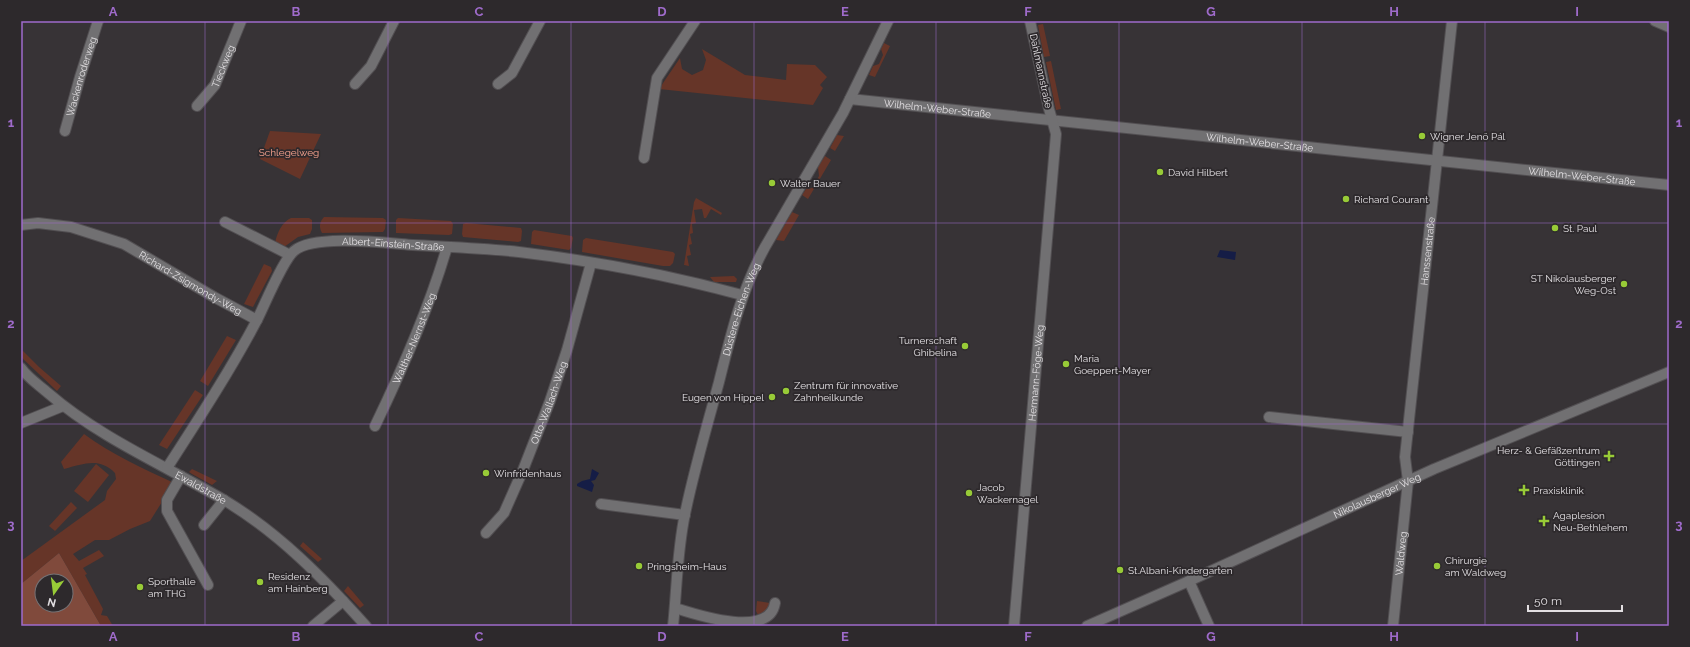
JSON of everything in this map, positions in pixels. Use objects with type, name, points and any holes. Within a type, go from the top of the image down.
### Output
[{"type":"street","name":"Wackenroderweg","points":[[65,131],[78,83],[98,21]]},
{"type":"street","name":"Tieckweg","points":[[197,106],[215,85],[241,21]]},
{"type":"street","points":[[355,84],[371,66],[394,21]]},
{"type":"street","points":[[498,84],[512,73],[540,21]]},
{"type":"street","points":[[644,158],[657,78],[695,21]]},
{"type":"street","name":"Düstere-Eichen-Weg","points":[[673,626],[679,554],[685,515],[704,435],[742,295],[762,253],[850,99],[888,21]]},
{"type":"street","name":"Dahlmannstraße","points":[[1030,21],[1052,120]]},
{"type":"street","name":"Hanssenstraße","points":[[1408,482],[1405,457],[1452,21]]},
{"type":"street","points":[[1655,21],[1669,27]]},
{"type":"street","name":"Wilhelm-Weber-Straße","points":[[850,99],[1437,160],[1521,171],[1669,185]]},
{"type":"street","name":"Hermann-Föge-Weg","points":[[1014,626],[1056,134],[1052,120]]},
{"type":"street","points":[[167,468],[216,394],[258,320],[290,255],[225,222]]},
{"type":"street","name":"Richard-Zsigmondy-Weg","points":[[21,224],[38,223],[71,227],[124,244],[214,297],[258,320]]},
{"type":"street","name":"Albert-Einstein-Straße","points":[[290,255],[304,245],[316,242],[367,242],[518,252],[686,280],[742,295]]},
{"type":"street","name":"Walther-Nernst-Weg","points":[[375,426],[416,337],[437,281],[447,247]]},
{"type":"street","name":"Otto-Wallach-Weg","points":[[486,533],[504,513],[523,470],[550,401],[591,263]]},
{"type":"street","name":"Ewaldstraße","points":[[21,368],[63,406],[117,442],[224,500],[266,528],[300,556],[366,626]]},
{"type":"street","name":"Nikolausberger Weg","points":[[1087,626],[1189,582],[1408,482],[1669,372]]},
{"type":"street","points":[[21,423],[63,406]]},
{"type":"street","points":[[1269,417],[1408,432]]},
{"type":"street","points":[[182,476],[167,500],[167,511],[208,584]]},
{"type":"street","name":"Waldweg","points":[[1392,626],[1408,482]]},
{"type":"street","points":[[204,525],[224,500]]},
{"type":"street","points":[[601,504],[685,515]]},
{"type":"street","points":[[1189,582],[1209,626]]},
{"type":"street","points":[[313,626],[343,601]]},
{"type":"street","points":[[675,608],[720,619],[752,622],[767,618],[773,610],[775,603]]},
{"type":"green space","points":[[1043,24],[1050,56],[1044,57],[1038,25]]},
{"type":"green space","points":[[884,43],[890,46],[875,77],[869,75],[873,66],[879,64],[883,55],[881,49]]},
{"type":"green space","points":[[702,49],[745,75],[786,80],[787,64],[815,65],[827,77],[820,85],[823,88],[813,105],[659,89],[680,58],[682,69],[692,75],[703,70],[706,60]]},
{"type":"green space","points":[[1051,61],[1061,109],[1056,110],[1046,62]]},
{"type":"green space","name":"Schlegelweg","points":[[270,131],[321,134],[300,179],[260,159]]},
{"type":"green space","points":[[837,135],[844,136],[835,151],[830,148]]},
{"type":"green space","points":[[825,156],[831,160],[808,199],[802,195],[806,189],[812,188],[819,176],[818,167]]},
{"type":"green space","points":[[696,198],[722,213],[721,215],[711,209],[706,218],[704,218],[702,209],[694,210],[696,223],[692,224],[693,233],[690,234],[692,244],[689,245],[691,255],[687,256],[689,266],[684,265],[694,202]]},
{"type":"green space","points":[[792,212],[799,215],[784,241],[776,240]]},
{"type":"green space","points":[[324,217],[383,218],[386,220],[385,229],[383,232],[322,233],[320,225]]},
{"type":"green space","points":[[291,218],[309,218],[312,220],[312,229],[310,234],[298,237],[284,247],[275,243],[283,225]]},
{"type":"green space","points":[[398,218],[451,221],[453,224],[452,234],[396,233],[396,220]]},
{"type":"green space","points":[[466,223],[521,228],[521,241],[518,242],[463,237],[463,224]]},
{"type":"green space","points":[[534,230],[572,236],[571,248],[569,250],[531,244],[532,232]]},
{"type":"green space","points":[[586,238],[673,252],[675,254],[673,263],[670,266],[663,266],[582,252],[583,240]]},
{"type":"green space","points":[[264,264],[271,267],[272,271],[253,307],[244,304]]},
{"type":"green space","points":[[734,276],[737,279],[736,282],[714,282],[710,277]]},
{"type":"green space","points":[[227,336],[236,340],[208,386],[200,381]]},
{"type":"green space","points":[[21,349],[61,386],[57,391],[21,357]]},
{"type":"green space","points":[[195,390],[203,395],[167,449],[159,445]]},
{"type":"green space","points":[[84,434],[138,466],[172,482],[172,486],[150,521],[109,540],[95,540],[73,554],[79,561],[99,550],[104,556],[83,568],[87,574],[85,575],[103,609],[101,615],[107,616],[113,626],[101,626],[74,579],[74,573],[71,573],[59,553],[21,584],[21,561],[105,500],[107,491],[116,479],[115,473],[109,468],[97,463],[64,469],[61,462]]},
{"type":"green space","points":[[96,464],[109,475],[88,502],[74,491]]},
{"type":"green space","points":[[192,469],[217,481],[212,485],[189,472]]},
{"type":"green space","points":[[71,502],[77,508],[55,531],[49,526]]},
{"type":"green space","points":[[303,542],[322,559],[318,562],[300,546]]},
{"type":"green space","points":[[348,586],[364,605],[360,608],[344,591]]},
{"type":"green space","points":[[757,601],[770,603],[766,610],[758,615],[756,611]]},
{"type":"shaded area","points":[[59,553],[71,573],[34,573]]},
{"type":"shaded area","points":[[34,573],[34,613],[74,613],[74,579],[101,626],[21,626],[21,584]]},
{"type":"water","points":[[1220,250],[1236,252],[1235,260],[1217,257]]},
{"type":"water","points":[[592,469],[599,473],[595,480],[591,481],[594,485],[592,492],[577,486],[577,484],[590,479]]},
{"type":"place","name":"Wigner Jenő Pál","points":[[1422,136]]},
{"type":"place","name":"David Hilbert","points":[[1160,172]]},
{"type":"place","name":"Walter Bauer","points":[[772,183]]},
{"type":"place","name":"Richard Courant","points":[[1346,199]]},
{"type":"place","name":"St. Paul","points":[[1555,228]]},
{"type":"place","name":"ST Nikolausberger Weg-Ost","points":[[1624,284]]},
{"type":"place","name":"Turnerschaft Ghibelina","points":[[965,346]]},
{"type":"place","name":"Maria Goeppert-Mayer","points":[[1066,364]]},
{"type":"place","name":"Zentrum für innovative Zahnheilkunde","points":[[786,391]]},
{"type":"place","name":"Eugen von Hippel","points":[[772,397]]},
{"type":"place","name":"Herz- & Gefäßzentrum Göttingen","points":[[1609,456]]},
{"type":"place","name":"Winfridenhaus","points":[[486,473]]},
{"type":"place","name":"Praxisklinik","points":[[1524,490]]},
{"type":"place","name":"Jacob Wackernagel","points":[[969,493]]},
{"type":"place","name":"Agaplesion Neu-Bethlehem","points":[[1544,521]]},
{"type":"place","name":"Pringsheim-Haus","points":[[639,566]]},
{"type":"place","name":"Chirurgie am Waldweg","points":[[1437,566]]},
{"type":"place","name":"St.Albani-Kindergarten","points":[[1120,570]]},
{"type":"place","name":"Residenz am Hainberg","points":[[260,582]]},
{"type":"place","name":"Sporthalle am THG","points":[[140,587]]}]
